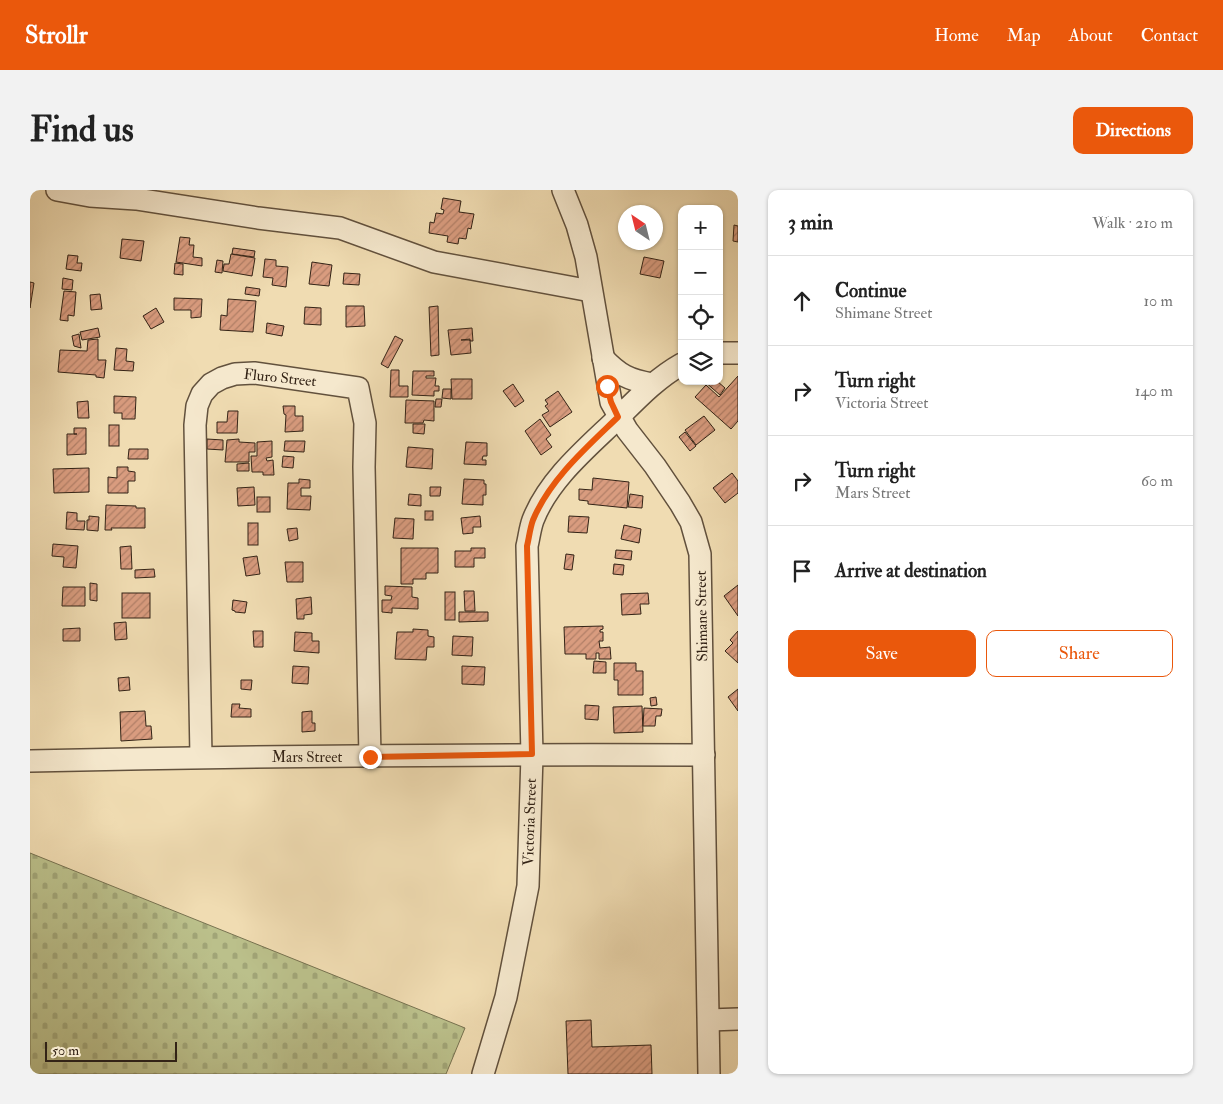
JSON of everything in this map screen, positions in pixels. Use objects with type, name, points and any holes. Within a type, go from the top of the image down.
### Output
[{"type":"street","points":[[57,190],[136,199],[258,218],[340,228],[434,262],[591,292]]},
{"type":"street","name":"Shimane Street","points":[[563,190],[584,249],[611,402],[618,417],[680,503],[691,522],[700,554],[709,1074]]},
{"type":"street","points":[[723,353],[738,353]]},
{"type":"street","points":[[603,358],[614,370],[624,376],[652,384]]},
{"type":"street","name":"Victoria Street","points":[[483,1074],[506,997],[528,886],[532,754],[527,546],[532,521],[544,499],[582,452],[652,384],[678,367]]},
{"type":"street","name":"Fluro Street","points":[[201,757],[195,425],[197,406],[202,394],[211,384],[235,374],[254,373],[358,388],[365,423],[364,467],[370,757]]},
{"type":"street","name":"Mars Street","points":[[30,761],[201,757],[370,757],[532,754],[704,755]]},
{"type":"street","points":[[709,1020],[738,1020]]},
{"type":"green space","points":[[30,853],[465,1028],[446,1074],[30,1074]]},
{"type":"building","points":[[443,198],[461,201],[459,212],[474,214],[471,229],[468,228],[466,239],[459,238],[458,244],[447,242],[448,236],[429,233],[430,222],[434,223],[436,213],[443,214],[444,210],[441,209]]},
{"type":"building","points":[[734,225],[738,226],[738,242],[733,241]]},
{"type":"building","points":[[180,237],[190,238],[189,245],[194,245],[193,257],[202,258],[202,266],[176,262]]},
{"type":"building","points":[[122,239],[144,241],[141,261],[120,258]]},
{"type":"building","points":[[233,248],[255,251],[254,257],[232,254]]},
{"type":"building","points":[[231,254],[255,258],[252,276],[223,271],[224,264],[229,264]]},
{"type":"building","points":[[68,255],[78,256],[77,263],[82,263],[81,271],[66,269]]},
{"type":"building","points":[[644,257],[664,261],[660,278],[640,274]]},
{"type":"building","points":[[265,259],[276,260],[276,266],[288,267],[286,287],[272,285],[273,278],[263,277]]},
{"type":"building","points":[[217,260],[223,261],[222,273],[215,272]]},
{"type":"building","points":[[312,262],[332,265],[329,286],[309,284]]},
{"type":"building","points":[[175,263],[183,264],[183,275],[174,274]]},
{"type":"building","points":[[344,273],[360,274],[359,285],[343,284]]},
{"type":"building","points":[[63,278],[73,280],[72,290],[62,289]]},
{"type":"building","points":[[30,282],[34,283],[30,308]]},
{"type":"building","points":[[246,287],[260,289],[259,296],[245,294]]},
{"type":"building","points":[[64,291],[76,292],[74,316],[68,315],[68,321],[60,320]]},
{"type":"building","points":[[100,294],[102,309],[91,310],[90,295]]},
{"type":"building","points":[[174,298],[202,299],[201,317],[191,318],[191,310],[174,310]]},
{"type":"building","points":[[228,299],[256,301],[253,332],[220,330],[221,315],[227,316]]},
{"type":"building","points":[[346,306],[364,306],[365,326],[346,327]]},
{"type":"building","points":[[438,306],[439,355],[431,356],[429,307]]},
{"type":"building","points":[[305,307],[321,308],[321,325],[304,324]]},
{"type":"building","points":[[156,308],[164,322],[151,329],[143,316]]},
{"type":"building","points":[[267,323],[284,326],[282,336],[266,333]]},
{"type":"building","points":[[98,328],[100,337],[82,340],[80,332]]},
{"type":"building","points":[[472,328],[473,341],[470,341],[471,353],[451,355],[448,330]]},
{"type":"building","points":[[79,334],[81,348],[74,346],[72,336]]},
{"type":"building","points":[[395,336],[403,340],[388,368],[381,364]]},
{"type":"building","points":[[98,339],[98,360],[106,360],[104,378],[96,377],[96,375],[58,372],[60,350],[87,351],[88,340]]},
{"type":"building","points":[[116,348],[127,349],[126,361],[134,362],[133,371],[114,370]]},
{"type":"building","points":[[391,370],[399,370],[399,386],[408,386],[408,397],[390,397]]},
{"type":"building","points":[[413,371],[434,371],[434,376],[426,376],[426,378],[436,378],[435,386],[439,386],[439,391],[434,391],[434,396],[412,395]]},
{"type":"building","points":[[738,376],[738,421],[731,429],[695,397],[706,385],[719,397]]},
{"type":"building","points":[[451,379],[472,379],[472,399],[452,399]]},
{"type":"building","points":[[513,384],[524,401],[515,407],[503,391]]},
{"type":"building","points":[[709,385],[722,385],[725,388],[720,395]]},
{"type":"building","points":[[443,389],[451,389],[451,399],[442,398]]},
{"type":"building","points":[[558,391],[572,412],[550,427],[542,415],[549,411],[545,406],[548,404],[545,400]]},
{"type":"building","points":[[114,396],[136,397],[135,419],[122,419],[122,413],[114,413]]},
{"type":"building","points":[[436,399],[442,399],[441,407],[435,407]]},
{"type":"building","points":[[406,400],[434,401],[434,421],[424,420],[423,423],[405,423]]},
{"type":"building","points":[[88,401],[89,418],[78,418],[77,402]]},
{"type":"building","points":[[283,406],[295,406],[295,416],[303,416],[303,431],[285,432],[286,415],[284,414]]},
{"type":"building","points":[[228,411],[238,411],[237,433],[217,433],[217,422],[227,422]]},
{"type":"building","points":[[704,416],[715,430],[696,445],[685,430]]},
{"type":"building","points":[[540,419],[551,435],[546,439],[552,447],[541,455],[525,431]]},
{"type":"building","points":[[413,424],[425,424],[424,434],[413,433]]},
{"type":"building","points":[[109,425],[119,425],[119,446],[109,446]]},
{"type":"building","points":[[74,428],[86,428],[86,454],[67,455],[67,434],[74,434]]},
{"type":"building","points":[[685,432],[696,446],[690,451],[679,437]]},
{"type":"building","points":[[207,439],[223,440],[223,450],[207,449]]},
{"type":"building","points":[[239,439],[239,442],[255,443],[255,452],[249,452],[249,462],[225,462],[227,440]]},
{"type":"building","points":[[272,441],[272,457],[266,458],[267,461],[273,460],[274,475],[252,472],[251,456],[257,456],[257,442]]},
{"type":"building","points":[[285,441],[305,441],[304,452],[284,451]]},
{"type":"building","points":[[466,442],[487,443],[487,456],[483,456],[482,460],[486,460],[486,465],[464,464]]},
{"type":"building","points":[[408,447],[433,449],[432,469],[406,467]]},
{"type":"building","points":[[129,449],[148,449],[148,459],[128,459]]},
{"type":"building","points":[[283,456],[294,457],[293,468],[282,467]]},
{"type":"building","points":[[249,463],[249,471],[237,471],[237,464]]},
{"type":"building","points":[[117,467],[128,467],[128,471],[135,472],[135,481],[128,481],[128,493],[108,493],[108,477],[117,478]]},
{"type":"building","points":[[89,468],[89,492],[54,493],[53,469]]},
{"type":"building","points":[[732,473],[738,481],[738,493],[725,503],[713,488]]},
{"type":"building","points":[[593,478],[629,482],[627,508],[588,504],[588,501],[579,500],[579,489],[592,490]]},
{"type":"building","points":[[299,479],[310,480],[310,488],[301,488],[301,496],[311,496],[310,510],[287,509],[288,483],[299,483]]},
{"type":"building","points":[[464,479],[484,480],[486,495],[483,495],[483,505],[462,504]]},
{"type":"building","points":[[254,487],[255,505],[238,506],[237,488]]},
{"type":"building","points":[[430,487],[441,487],[440,496],[430,496]]},
{"type":"building","points":[[409,494],[421,495],[421,506],[408,505]]},
{"type":"building","points":[[630,494],[643,496],[642,508],[628,507]]},
{"type":"building","points":[[257,497],[270,497],[270,512],[257,512]]},
{"type":"building","points":[[106,505],[145,508],[145,528],[111,528],[112,530],[105,530]]},
{"type":"building","points":[[425,511],[433,511],[433,520],[425,520]]},
{"type":"building","points":[[67,512],[77,513],[77,521],[85,521],[84,530],[66,529]]},
{"type":"building","points":[[89,516],[99,517],[98,531],[87,530]]},
{"type":"building","points":[[480,516],[481,527],[473,527],[473,533],[463,534],[461,518]]},
{"type":"building","points":[[569,516],[589,517],[587,533],[568,532]]},
{"type":"building","points":[[395,518],[414,519],[413,539],[393,538]]},
{"type":"building","points":[[248,523],[258,523],[258,545],[248,545]]},
{"type":"building","points":[[624,525],[641,529],[639,543],[621,539]]},
{"type":"building","points":[[297,528],[298,539],[289,541],[287,529]]},
{"type":"building","points":[[53,544],[78,546],[76,568],[63,567],[64,557],[52,556]]},
{"type":"building","points":[[131,546],[132,569],[121,569],[120,547]]},
{"type":"building","points":[[401,548],[438,548],[438,573],[426,573],[426,579],[413,579],[413,584],[401,584]]},
{"type":"building","points":[[471,548],[485,548],[485,558],[474,558],[474,567],[455,567],[455,551],[471,551]]},
{"type":"building","points":[[616,550],[632,551],[631,560],[615,558]]},
{"type":"building","points":[[566,554],[574,555],[572,570],[564,569]]},
{"type":"building","points":[[257,556],[260,574],[246,576],[243,558]]},
{"type":"building","points":[[285,562],[303,562],[303,582],[287,582]]},
{"type":"building","points":[[614,564],[624,565],[623,575],[613,574]]},
{"type":"building","points":[[154,569],[155,577],[135,578],[135,570]]},
{"type":"building","points":[[90,583],[97,584],[97,601],[90,600]]},
{"type":"building","points":[[738,585],[738,616],[724,596]]},
{"type":"building","points":[[385,586],[412,587],[412,597],[418,598],[418,609],[392,608],[392,613],[382,612],[382,600],[391,600],[392,596],[385,595]]},
{"type":"building","points":[[63,587],[85,587],[85,606],[62,606]]},
{"type":"building","points":[[464,591],[474,591],[475,611],[465,611]]},
{"type":"building","points":[[445,592],[455,592],[455,620],[445,620]]},
{"type":"building","points":[[122,593],[150,593],[150,618],[122,618]]},
{"type":"building","points":[[648,593],[649,604],[640,604],[641,614],[622,615],[621,594]]},
{"type":"building","points":[[311,597],[312,614],[304,615],[304,619],[297,619],[296,599]]},
{"type":"building","points":[[233,600],[247,602],[245,613],[232,610]]},
{"type":"building","points":[[459,612],[488,612],[488,621],[459,622]]},
{"type":"building","points":[[126,622],[127,639],[115,640],[114,623]]},
{"type":"building","points":[[603,626],[603,629],[600,630],[600,632],[603,632],[603,641],[599,641],[600,648],[610,647],[611,659],[599,659],[599,653],[596,653],[596,659],[586,659],[586,654],[565,654],[564,627]]},
{"type":"building","points":[[80,628],[80,641],[63,641],[63,629]]},
{"type":"building","points":[[413,629],[428,630],[428,636],[434,637],[434,647],[427,647],[426,660],[395,659],[397,632],[413,632]]},
{"type":"building","points":[[253,631],[263,631],[263,647],[254,647]]},
{"type":"building","points":[[738,631],[738,663],[725,651],[733,643],[730,640]]},
{"type":"building","points":[[295,632],[312,633],[312,641],[319,641],[319,653],[294,651]]},
{"type":"building","points":[[453,636],[473,637],[472,656],[452,655]]},
{"type":"building","points":[[594,661],[606,662],[606,673],[593,673]]},
{"type":"building","points":[[614,663],[636,663],[636,671],[643,671],[643,695],[618,695],[618,680],[614,680]]},
{"type":"building","points":[[293,666],[309,667],[308,684],[292,683]]},
{"type":"building","points":[[462,666],[485,667],[484,685],[462,684]]},
{"type":"building","points":[[129,677],[130,690],[119,691],[118,678]]},
{"type":"building","points":[[241,680],[252,680],[251,690],[241,689]]},
{"type":"building","points":[[738,689],[738,711],[728,697]]},
{"type":"building","points":[[656,697],[657,705],[651,706],[650,698]]},
{"type":"building","points":[[232,704],[240,704],[239,708],[251,709],[251,717],[231,717]]},
{"type":"building","points":[[585,705],[599,706],[598,720],[585,719]]},
{"type":"building","points":[[642,706],[643,732],[614,733],[613,707]]},
{"type":"building","points":[[644,708],[662,709],[661,716],[656,716],[655,726],[643,726]]},
{"type":"building","points":[[145,711],[146,726],[151,726],[152,739],[121,741],[120,712]]},
{"type":"building","points":[[312,711],[312,723],[315,723],[315,731],[302,732],[302,712]]},
{"type":"building","points":[[591,1020],[592,1047],[651,1045],[652,1074],[568,1074],[566,1021]]},
{"type":"route","points":[[370,757],[532,754],[527,546],[532,521],[544,499],[563,474],[582,452],[618,417],[611,402],[607,386]]}]
